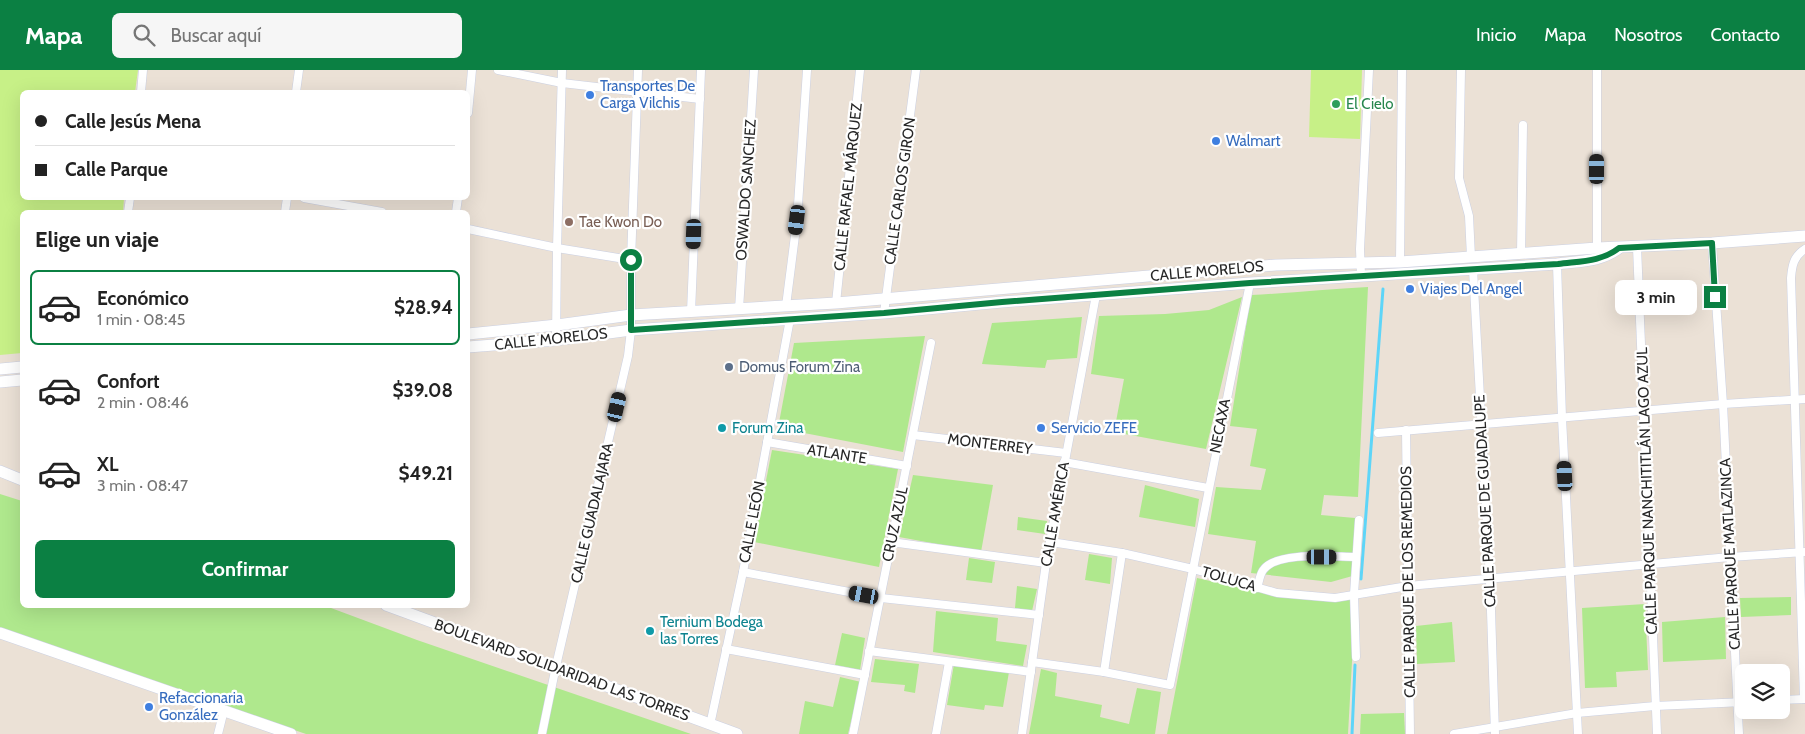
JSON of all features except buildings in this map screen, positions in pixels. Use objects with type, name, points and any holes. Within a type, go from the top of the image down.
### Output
[{"type":"main road","name":"CALLE MORELOS","points":[[470,334],[557,326],[631,315],[836,303],[1276,265],[1361,269],[1472,263],[1521,254],[1805,236]]},
{"type":"main road","name":"CALLE MORELOS","points":[[470,346],[556,340],[631,330],[884,313],[1096,294],[1250,283],[1361,269],[1400,262],[1558,264],[1598,259],[1619,248]]},
{"type":"main road","points":[[0,369],[20,367]]},
{"type":"main road","points":[[0,382],[20,380]]},
{"type":"main road","points":[[0,471],[20,479]]},
{"type":"main road","name":"BOULEVARD SOLIDARIDAD LAS TORRES","points":[[394,608],[737,734]]},
{"type":"main road","points":[[0,633],[224,710],[267,730],[292,734]]},
{"type":"street","points":[[141,90],[143,70]]},
{"type":"street","points":[[296,90],[299,70]]},
{"type":"street","points":[[470,92],[472,70]]},
{"type":"street","points":[[498,70],[562,83],[700,99]]},
{"type":"street","points":[[556,340],[556,248],[562,70]]},
{"type":"street","name":"CALLE GUADALAJARA","points":[[542,734],[556,666],[625,372],[631,330],[631,260],[638,70]]},
{"type":"street","points":[[691,312],[701,70]]},
{"type":"street","name":"OSWALDO SANCHEZ","points":[[739,309],[754,70]]},
{"type":"street","points":[[786,306],[797,220],[808,70]]},
{"type":"street","name":"CALLE RAFAEL MÁRQUEZ","points":[[836,303],[860,70]]},
{"type":"street","name":"CALLE CARLOS GIRON","points":[[884,313],[916,70]]},
{"type":"street","points":[[1361,269],[1360,249],[1368,70]]},
{"type":"street","points":[[1400,262],[1402,70]]},
{"type":"street","name":"CALLE PARQUE DE GUADALUPE","points":[[1461,70],[1459,178],[1469,216],[1490,580],[1495,731]]},
{"type":"street","points":[[1597,70],[1597,248]]},
{"type":"street","points":[[1521,254],[1523,125]]},
{"type":"street","points":[[315,200],[371,210]]},
{"type":"street","points":[[470,229],[556,248],[631,260]]},
{"type":"street","name":"CALLE PARQUE MATLAZINCA","points":[[1712,243],[1738,664]]},
{"type":"street","name":"CALLE PARQUE NANCHITITLÁN LAGO AZUL","points":[[1637,247],[1657,734]]},
{"type":"street","points":[[1790,700],[1804,699],[1802,552],[1794,400],[1791,268],[1799,253],[1805,249]]},
{"type":"street","points":[[1558,264],[1562,418],[1578,734]]},
{"type":"street","name":"NECAXA","points":[[1104,672],[1170,685],[1250,283]]},
{"type":"street","name":"CALLE AMÉRICA","points":[[1022,734],[1046,563],[1096,294]]},
{"type":"street","name":"CALLE LEÓN","points":[[710,725],[743,572],[790,319]]},
{"type":"street","name":"CRUZ AZUL","points":[[853,734],[931,343]]},
{"type":"street","points":[[1378,432],[1805,399]]},
{"type":"street","name":"CALLE PARQUE DE LOS REMEDIOS","points":[[1406,430],[1410,734]]},
{"type":"street","name":"MONTERREY","points":[[913,435],[1066,453]]},
{"type":"street","name":"ATLANTE","points":[[767,442],[907,466]]},
{"type":"street","points":[[1064,462],[1208,488]]},
{"type":"street","points":[[1356,657],[1354,594],[1359,520]]},
{"type":"street","points":[[891,542],[1046,563]]},
{"type":"street","name":"TOLUCA","points":[[1051,542],[1122,553],[1193,569],[1278,593],[1335,598],[1408,586],[1490,580],[1730,556],[1802,552]]},
{"type":"street","points":[[1032,662],[1104,672],[1122,553]]},
{"type":"street","points":[[1257,588],[1263,569],[1276,560],[1287,557],[1356,557]]},
{"type":"street","points":[[743,572],[881,598],[1039,616]]},
{"type":"street","points":[[726,649],[865,675]]},
{"type":"street","points":[[869,651],[1031,672]]},
{"type":"street","points":[[936,734],[950,662]]},
{"type":"street","points":[[1454,734],[1495,731],[1577,713],[1655,706],[1735,702]]},
{"type":"street","points":[[218,734],[224,710]]},
{"type":"street","name":"CALLE PARQUE MATLAZINCA","points":[[1739,734],[1740,719]]},
{"type":"green space","points":[[0,70],[138,70],[135,90],[20,90],[20,200],[124,200],[123,210],[20,210],[20,353],[0,355]]},
{"type":"green space","name":"El Cielo","points":[[1311,70],[1362,70],[1360,139],[1309,137]]},
{"type":"green space","points":[[1368,287],[1358,497],[1324,495],[1321,515],[1355,518],[1356,575],[1331,582],[1251,573],[1256,541],[1208,534],[1216,487],[1261,490],[1266,469],[1250,466],[1257,429],[1230,426],[1251,295]]},
{"type":"green space","points":[[1242,297],[1206,449],[1114,432],[1124,379],[1091,374],[1099,316],[1165,314],[1209,310]]},
{"type":"green space","points":[[1082,317],[1077,358],[1047,360],[1045,368],[982,364],[992,323]]},
{"type":"green space","points":[[925,336],[903,452],[778,428],[794,343]]},
{"type":"green space","points":[[772,450],[898,469],[879,567],[754,542]]},
{"type":"green space","points":[[913,475],[993,485],[981,552],[899,537]]},
{"type":"green space","points":[[1145,485],[1199,499],[1195,527],[1139,517]]},
{"type":"green space","points":[[0,494],[20,500],[20,608],[331,608],[417,640],[691,734],[306,734],[0,629]]},
{"type":"green space","points":[[1018,517],[1047,521],[1045,534],[1017,530]]},
{"type":"green space","points":[[1089,554],[1112,558],[1110,584],[1085,580]]},
{"type":"green space","points":[[969,558],[995,562],[992,583],[966,580]]},
{"type":"green space","points":[[1197,578],[1250,590],[1321,599],[1343,599],[1356,589],[1348,734],[1167,734]]},
{"type":"green space","points":[[1017,586],[1037,589],[1032,611],[1015,608]]},
{"type":"green space","points":[[1791,597],[1791,615],[1741,617],[1740,598]]},
{"type":"green space","points":[[1645,604],[1648,670],[1616,672],[1617,687],[1585,688],[1582,608]]},
{"type":"green space","points":[[936,611],[998,618],[996,641],[1027,645],[1023,666],[933,652]]},
{"type":"green space","points":[[1725,617],[1726,659],[1663,662],[1662,622]]},
{"type":"green space","points":[[1452,622],[1455,662],[1417,664],[1416,626]]},
{"type":"green space","points":[[842,633],[865,638],[860,670],[835,665]]},
{"type":"green space","points":[[875,659],[919,664],[915,693],[904,691],[905,685],[871,682]]},
{"type":"green space","points":[[954,664],[1009,672],[1003,707],[985,705],[984,710],[947,705]]},
{"type":"green space","points":[[1041,669],[1057,673],[1055,696],[1102,705],[1100,717],[1129,724],[1137,688],[1161,692],[1155,734],[1029,734]]},
{"type":"green space","points":[[840,677],[861,682],[848,734],[799,734],[805,701],[833,707]]},
{"type":"green space","points":[[1404,713],[1405,734],[1360,734],[1361,714]]},
{"type":"waterway","points":[[1361,579],[1383,289]]},
{"type":"waterway","points":[[1352,734],[1355,665]]},
{"type":"place","name":"Transportes De Carga Vilchis","points":[[590,95]]},
{"type":"place","name":"El Cielo","points":[[1336,104]]},
{"type":"place","name":"Walmart","points":[[1216,141]]},
{"type":"place","name":"Tae Kwon Do","points":[[569,222]]},
{"type":"place","name":"Viajes Del Angel","points":[[1410,289]]},
{"type":"place","name":"Domus Forum Zina","points":[[729,367]]},
{"type":"place","name":"Forum Zina","points":[[722,428]]},
{"type":"place","name":"Servicio ZEFE","points":[[1041,428]]},
{"type":"place","name":"Ternium Bodega las Torres","points":[[650,631]]},
{"type":"place","name":"Refaccionaria González","points":[[149,707]]},
{"type":"route","points":[[631,260],[631,330],[884,313],[1002,302],[1361,275],[1558,264],[1598,259],[1619,248],[1712,243],[1715,297]]}]
